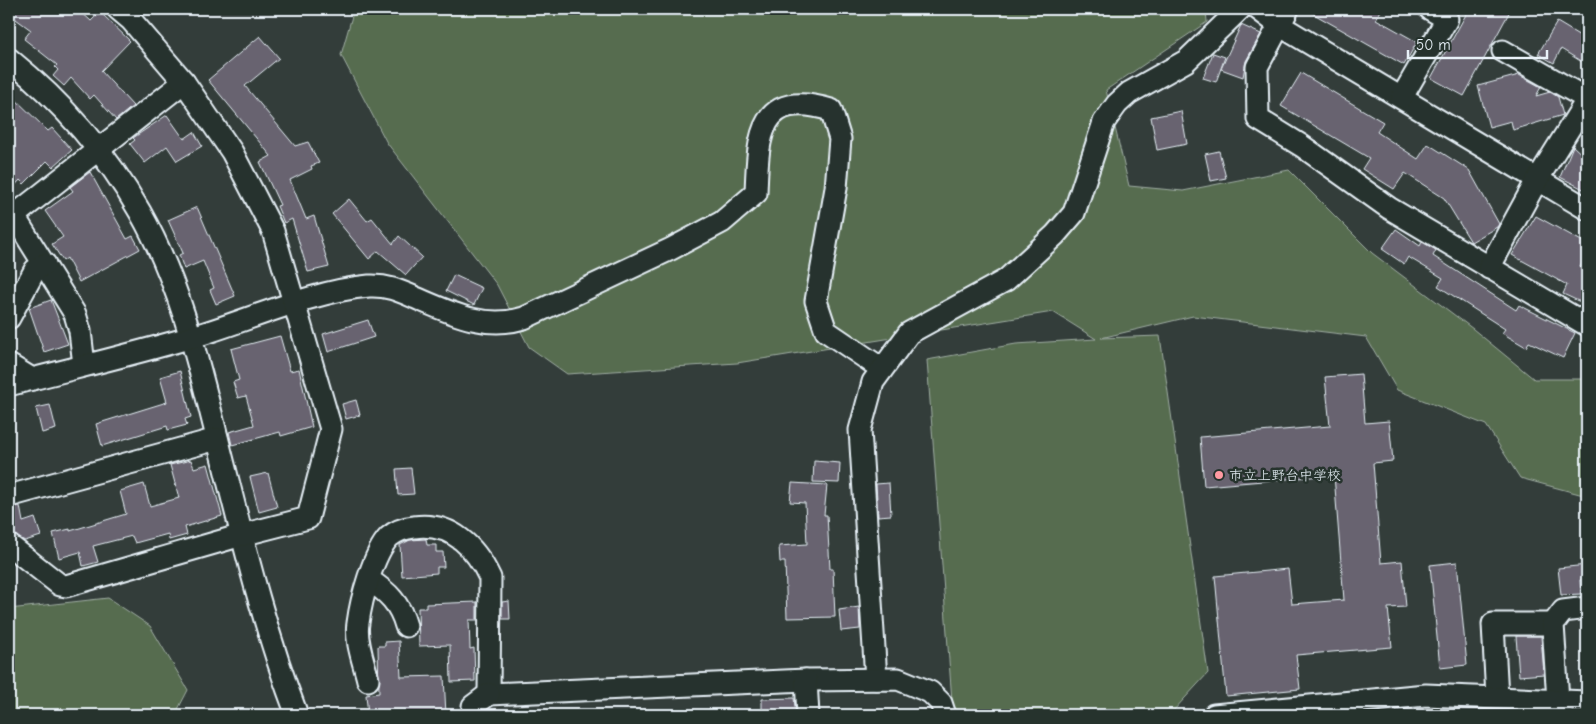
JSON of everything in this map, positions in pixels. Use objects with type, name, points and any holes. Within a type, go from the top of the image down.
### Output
[{"type":"street","points":[[9,545],[60,585],[66,586],[308,518],[332,429],[273,231],[232,152],[184,82],[131,20],[118,9]]},
{"type":"street","points":[[876,679],[860,430],[873,382],[909,333],[1006,280],[1054,235],[1074,212],[1104,122],[1117,104],[1130,93],[1186,61],[1240,9]]},
{"type":"street","points":[[1258,9],[1284,17],[1402,97],[1587,209]]},
{"type":"street","points":[[1402,97],[1448,19],[1430,9]]},
{"type":"street","points":[[1284,17],[1257,67],[1258,120],[1302,146],[1389,208],[1587,325]]},
{"type":"street","points":[[1489,268],[1537,180],[1587,99],[1503,51]]},
{"type":"street","points":[[9,59],[34,79],[66,110],[99,150],[140,212],[172,282],[192,337],[242,535],[269,630],[297,715]]},
{"type":"street","points":[[84,365],[80,331],[75,314],[12,212],[99,150],[184,82]]},
{"type":"street","points":[[9,385],[192,337],[335,292],[381,286],[392,287],[460,317],[475,320],[512,322],[524,318],[671,249],[722,222],[756,193],[758,147],[766,121],[787,106],[811,104],[831,110],[840,139],[836,188],[816,301],[826,332],[882,369]]},
{"type":"street","points":[[9,318],[35,270],[45,264]]},
{"type":"street","points":[[9,365],[32,379]]},
{"type":"street","points":[[9,496],[218,439]]},
{"type":"street","points":[[368,680],[357,625],[369,580],[381,548],[390,537],[408,528],[430,527],[448,530],[471,547],[482,562],[490,578],[489,694]]},
{"type":"street","points":[[369,580],[392,597],[403,614],[406,626]]},
{"type":"street","points":[[1558,700],[1553,624],[1563,611],[1587,608]]},
{"type":"street","points":[[1509,704],[1493,624],[1553,624]]},
{"type":"street","points":[[473,715],[473,706],[489,694],[806,680],[898,679],[930,692],[941,703],[945,715]]},
{"type":"street","points":[[806,680],[808,715]]},
{"type":"street","points":[[1214,715],[1416,696],[1509,704],[1558,700],[1587,702]]},
{"type":"green space","points":[[354,9],[1206,9],[1207,22],[1106,90],[1129,186],[1183,191],[1289,170],[1372,253],[1473,329],[1534,379],[1587,379],[1587,496],[1520,478],[1486,425],[1397,390],[1366,337],[1193,316],[1101,338],[1160,336],[1208,673],[1173,711],[1155,715],[953,715],[927,360],[1016,344],[1096,339],[1053,312],[737,363],[567,374],[529,347],[497,285],[387,143],[341,55]]},
{"type":"green space","points":[[108,598],[150,626],[188,690],[175,715],[9,715],[9,609]]},
{"type":"building","points":[[9,9],[78,9],[91,21],[100,12],[130,41],[101,71],[133,106],[116,120],[94,95],[90,99],[71,78],[64,86],[53,76],[58,70],[55,67],[57,65],[24,39],[31,30],[9,14]]},
{"type":"building","points":[[1305,9],[1382,9],[1376,19],[1417,42],[1404,65]]},
{"type":"building","points":[[1469,9],[1511,9],[1464,96],[1431,78]]},
{"type":"building","points":[[1557,22],[1587,40],[1587,65],[1561,49],[1554,63],[1538,54]]},
{"type":"building","points":[[1241,25],[1261,34],[1246,61],[1243,77],[1221,69]]},
{"type":"building","points":[[260,36],[279,58],[245,86],[295,146],[308,142],[319,163],[311,166],[312,169],[290,180],[306,219],[314,216],[329,267],[308,272],[292,219],[284,223],[277,206],[280,205],[260,162],[271,156],[208,80]]},
{"type":"building","points":[[1213,53],[1225,57],[1216,82],[1203,78]]},
{"type":"building","points":[[1301,73],[1383,122],[1377,132],[1418,159],[1428,144],[1469,170],[1499,224],[1497,227],[1471,242],[1444,198],[1405,173],[1394,189],[1362,169],[1369,158],[1281,106]]},
{"type":"building","points":[[1519,75],[1541,87],[1536,96],[1550,92],[1558,97],[1563,115],[1513,130],[1511,121],[1489,127],[1478,86]]},
{"type":"building","points":[[9,93],[48,131],[52,128],[72,150],[53,167],[47,161],[24,184],[20,180],[9,192]]},
{"type":"building","points":[[1181,111],[1187,144],[1157,150],[1151,117]]},
{"type":"building","points":[[167,115],[184,139],[194,132],[202,146],[177,161],[167,146],[145,163],[130,144],[135,140],[133,138]]},
{"type":"building","points":[[1573,146],[1587,159],[1587,191],[1560,177]]},
{"type":"building","points":[[1219,151],[1226,178],[1211,181],[1205,154]]},
{"type":"building","points":[[90,172],[127,239],[133,236],[140,249],[79,282],[67,258],[63,261],[52,244],[63,237],[45,211],[73,191],[70,187]]},
{"type":"building","points":[[349,199],[367,221],[372,218],[393,244],[399,236],[422,257],[406,275],[378,251],[369,259],[332,214]]},
{"type":"building","points":[[197,207],[235,296],[216,304],[210,290],[214,288],[203,261],[184,269],[179,255],[183,253],[168,220]]},
{"type":"building","points":[[1536,216],[1587,244],[1587,254],[1580,267],[1587,273],[1587,305],[1563,294],[1567,285],[1512,255]]},
{"type":"building","points":[[1396,229],[1420,246],[1422,242],[1436,250],[1433,256],[1516,310],[1519,305],[1575,333],[1563,358],[1529,342],[1526,347],[1502,333],[1505,329],[1438,286],[1443,278],[1408,257],[1404,264],[1382,249]]},
{"type":"building","points":[[454,275],[482,288],[474,305],[446,291]]},
{"type":"building","points":[[51,300],[68,344],[44,352],[29,308]]},
{"type":"building","points":[[368,320],[374,337],[328,352],[323,334]]},
{"type":"building","points":[[280,336],[290,371],[299,369],[312,427],[281,436],[280,432],[232,445],[229,432],[254,425],[246,396],[238,398],[233,382],[239,380],[231,349]]},
{"type":"building","points":[[180,371],[191,417],[185,419],[187,425],[168,430],[167,426],[102,446],[96,424],[167,402],[160,377]]},
{"type":"building","points":[[1361,374],[1365,423],[1389,421],[1393,461],[1373,463],[1381,563],[1402,561],[1406,607],[1388,608],[1392,647],[1296,655],[1300,689],[1226,696],[1215,576],[1288,569],[1292,604],[1344,600],[1334,475],[1204,486],[1200,437],[1330,426],[1325,377]]},
{"type":"building","points":[[356,400],[360,415],[346,419],[342,404]]},
{"type":"building","points":[[50,405],[56,429],[42,433],[36,408]]},
{"type":"building","points":[[191,460],[194,468],[208,464],[222,516],[185,527],[187,535],[169,540],[168,534],[135,543],[132,536],[93,546],[98,562],[83,566],[80,552],[59,558],[53,533],[70,529],[70,531],[126,514],[120,491],[144,484],[150,506],[179,498],[170,465]]},
{"type":"building","points":[[814,461],[840,463],[839,483],[813,482]]},
{"type":"building","points":[[411,468],[414,494],[398,495],[396,469]]},
{"type":"building","points":[[268,473],[277,507],[259,512],[250,477]]},
{"type":"building","points":[[792,483],[827,485],[824,515],[827,515],[830,569],[833,569],[835,617],[787,618],[785,562],[780,562],[779,546],[807,544],[805,503],[790,502]]},
{"type":"building","points":[[889,483],[891,515],[878,516],[876,484]]},
{"type":"building","points":[[20,506],[23,522],[35,518],[41,536],[25,541],[9,533],[9,508]]},
{"type":"building","points":[[426,539],[427,545],[436,545],[436,552],[443,552],[444,567],[437,567],[437,573],[402,576],[400,545],[410,540]]},
{"type":"building","points":[[1457,562],[1467,665],[1440,668],[1430,565]]},
{"type":"building","points":[[1587,565],[1587,580],[1580,580],[1581,594],[1561,595],[1558,568]]},
{"type":"building","points":[[509,601],[510,619],[502,619],[502,602]]},
{"type":"building","points":[[477,602],[477,620],[469,620],[470,649],[474,648],[475,681],[451,682],[450,645],[419,646],[418,608],[426,608],[426,604]]},
{"type":"building","points":[[859,607],[860,629],[841,631],[839,610]]},
{"type":"building","points":[[1516,636],[1541,636],[1544,674],[1519,676]]},
{"type":"building","points":[[399,641],[401,677],[444,676],[446,715],[403,715],[403,713],[368,715],[366,695],[379,693],[378,646],[385,646],[385,642]]},
{"type":"building","points":[[794,698],[796,715],[762,715],[762,699]]},
{"type":"place","name":"市立上野台中学校","points":[[1219,475]]}]
